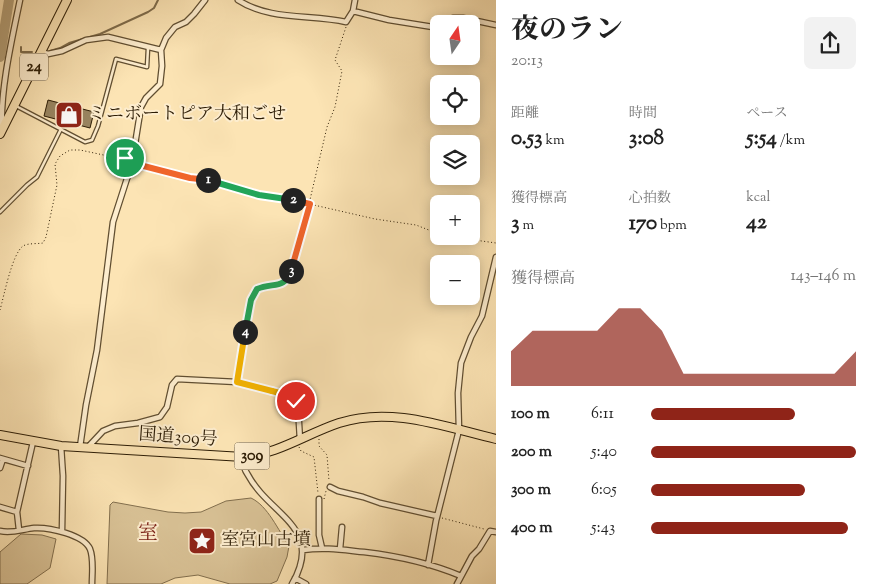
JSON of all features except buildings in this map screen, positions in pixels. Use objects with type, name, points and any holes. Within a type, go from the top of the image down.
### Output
[{"type":"highway","name":"24","points":[[1,132],[67,0]]},
{"type":"highway","name":"国道309号","points":[[0,435],[61,446],[242,457],[263,454],[356,418],[379,416],[416,420],[496,439]]},
{"type":"street","points":[[1,132],[0,116],[5,79],[20,0]]},
{"type":"street","points":[[84,447],[86,404],[97,350],[114,222],[132,163],[141,107],[146,98],[160,84],[161,50],[166,38],[175,27],[186,22],[205,0]]},
{"type":"street","points":[[238,0],[250,7],[277,14],[346,22],[353,11],[355,0]]},
{"type":"street","points":[[353,11],[389,20],[430,27]]},
{"type":"street","points":[[480,22],[496,25]]},
{"type":"street","points":[[42,52],[48,54],[62,51],[86,40],[99,37],[108,37],[161,50]]},
{"type":"street","points":[[428,565],[437,516],[459,430],[458,393],[461,363],[482,316],[496,257]]},
{"type":"street","points":[[84,447],[103,431],[115,426],[138,423],[160,417],[167,407],[172,385],[177,379],[237,382],[291,396],[298,407],[298,440]]},
{"type":"street","points":[[19,530],[17,512],[33,442]]},
{"type":"street","points":[[61,446],[62,531]]},
{"type":"street","points":[[242,457],[245,469],[255,487],[294,526],[303,550],[292,584]]},
{"type":"street","points":[[0,468],[1,458],[28,466]]},
{"type":"street","points":[[330,487],[380,503],[437,516]]},
{"type":"street","points":[[319,499],[319,535],[322,548]]},
{"type":"street","points":[[0,507],[17,512]]},
{"type":"street","points":[[340,549],[342,527]]},
{"type":"street","points":[[0,531],[11,533],[38,528],[62,531],[86,543],[92,554],[92,584]]},
{"type":"street","points":[[457,584],[472,556],[479,549],[490,531],[496,532]]},
{"type":"street","points":[[303,550],[340,549],[392,555],[461,576]]},
{"type":"street","points":[[295,578],[306,584]]},
{"type":"lane","points":[[15,105],[85,142],[92,140],[98,126],[116,59],[147,67],[148,48]]},
{"type":"lane","points":[[0,212],[27,185],[38,177],[60,129]]},
{"type":"path","points":[[237,382],[246,323],[253,295],[257,289],[268,285],[283,284],[287,279],[310,204],[327,127],[339,87],[342,71],[335,60],[346,22]]},
{"type":"path","points":[[0,310],[18,250],[25,245],[43,243],[46,237],[57,185],[55,164],[60,156],[70,150],[125,158],[132,163],[190,178],[209,180],[259,195],[270,195],[375,219],[416,225],[430,230]]},
{"type":"path","points":[[480,241],[496,243]]},
{"type":"path","points":[[319,431],[319,446],[327,455],[330,487]]},
{"type":"path","points":[[298,440],[301,450],[314,457],[317,468],[319,499]]},
{"type":"path","points":[[437,516],[490,531]]},
{"type":"shaded area","points":[[251,498],[268,512],[289,546],[287,557],[277,581],[270,584],[230,584],[198,575],[175,578],[161,584],[107,584],[110,505],[113,502],[168,512],[185,513],[201,512],[226,501]]},
{"type":"shaded area","points":[[21,534],[42,535],[56,539],[50,568],[27,584],[0,584],[0,552]]},
{"type":"waterway","points":[[0,57],[9,0]]},
{"type":"waterway","points":[[50,51],[100,34],[148,12],[154,8],[158,0]]},
{"type":"waterway","points":[[21,47],[21,52],[32,52]]},
{"type":"place","name":"ミニボートピア大和ごせ","points":[[69,115]]},
{"type":"place","name":"室宮山古墳","points":[[202,541]]},
{"type":"district","name":"室","points":[[148,534]]},
{"type":"route","points":[[125,158],[132,163],[190,178],[209,180],[259,195],[270,195],[310,204],[287,279],[283,284],[268,285],[257,289],[253,295],[246,323],[237,382],[291,396],[296,401]]}]
